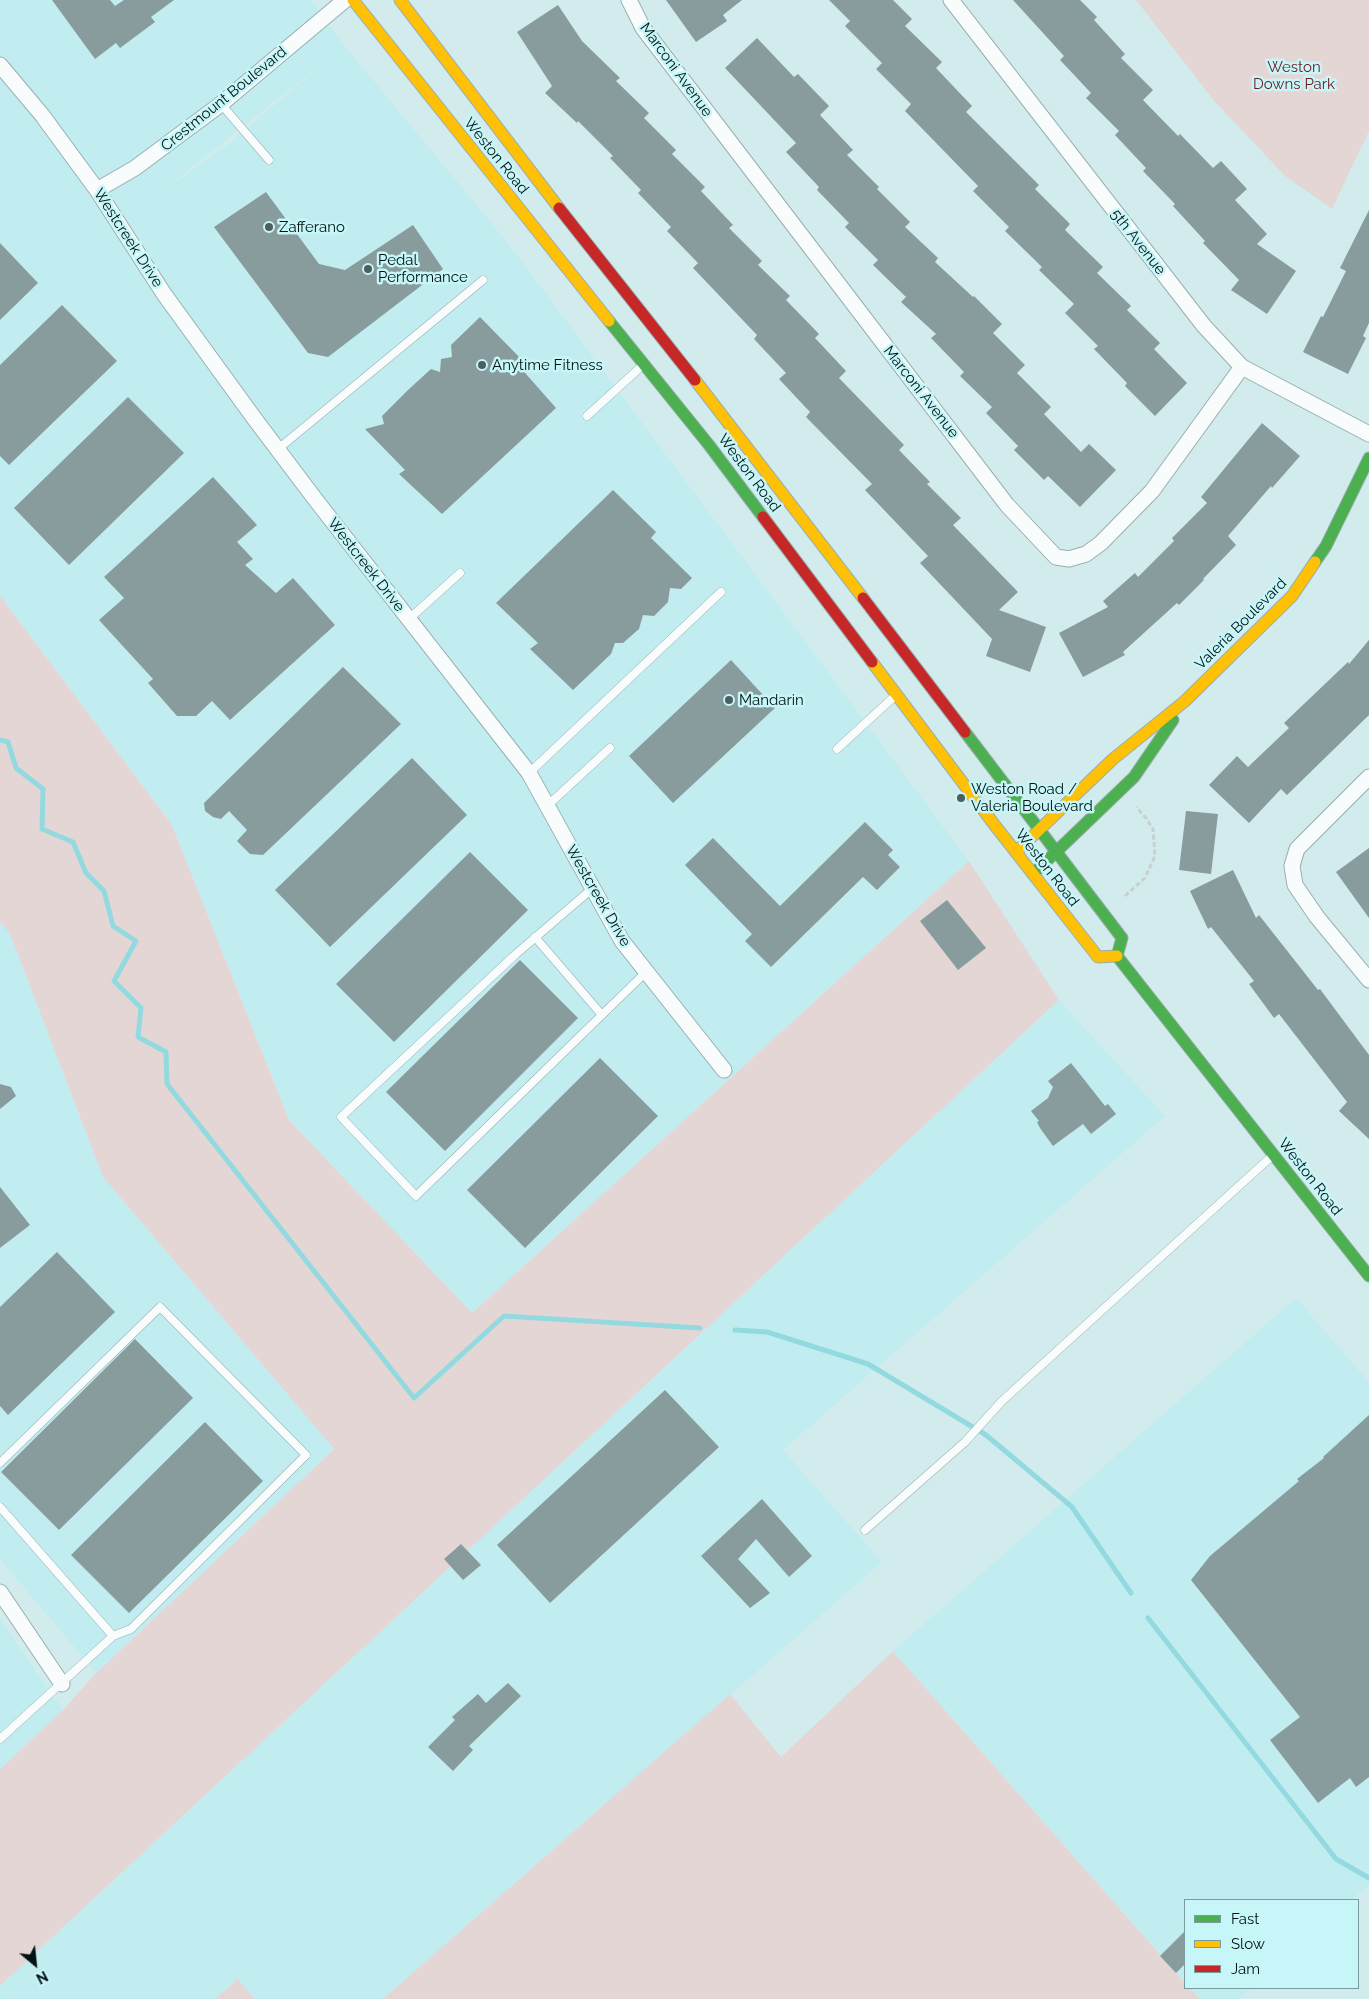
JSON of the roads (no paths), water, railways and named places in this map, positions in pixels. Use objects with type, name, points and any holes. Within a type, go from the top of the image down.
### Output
[{"type":"main road","name":"Weston Road","points":[[353,0],[709,445],[896,695],[1098,957],[1117,956]]},
{"type":"main road","name":"Weston Road","points":[[400,0],[551,197],[753,454],[1122,938],[1117,956]]},
{"type":"main road","name":"Valeria Boulevard","points":[[1016,852],[1113,759],[1185,702],[1280,609],[1305,580],[1326,546],[1369,458]]},
{"type":"main road","name":"Valeria Boulevard","points":[[1033,874],[1134,777],[1185,702]]},
{"type":"main road","name":"Weston Road","points":[[1117,956],[1369,1276]]},
{"type":"street","name":"Crestmount Boulevard","points":[[97,190],[135,168],[222,104],[345,0]]},
{"type":"street","name":"Marconi Avenue","points":[[628,0],[643,28],[1007,505],[1056,557],[1069,559],[1086,554],[1101,543],[1152,491],[1242,367]]},
{"type":"street","name":"5th Avenue","points":[[951,0],[1204,326],[1242,367],[1369,434]]},
{"type":"street","name":"Westcreek Drive","points":[[0,65],[42,115],[97,190],[164,294],[278,449],[529,773],[622,941],[724,1070]]},
{"type":"street","points":[[1369,777],[1297,849],[1292,866],[1295,885],[1317,917],[1369,980]]},
{"type":"street","points":[[0,1592],[62,1684]]},
{"type":"lane","points":[[222,104],[269,160]]},
{"type":"lane","points":[[278,449],[483,280]]},
{"type":"lane","points":[[587,416],[644,364]]},
{"type":"lane","points":[[409,619],[460,573]]},
{"type":"lane","points":[[529,773],[721,592]]},
{"type":"lane","points":[[837,749],[896,695]]},
{"type":"lane","points":[[547,806],[610,748]]},
{"type":"lane","points":[[593,888],[535,937],[341,1117],[416,1196],[646,972]]},
{"type":"lane","points":[[535,937],[602,1014]]},
{"type":"lane","points":[[865,1530],[965,1442],[1002,1400],[1274,1155]]},
{"type":"lane","points":[[0,1463],[160,1307],[306,1455],[131,1629],[113,1636],[0,1740]]},
{"type":"lane","points":[[0,1508],[113,1636]]},
{"type":"waterway","points":[[0,740],[8,742],[16,768],[43,789],[42,829],[73,842],[86,873],[104,891],[113,926],[136,941],[114,981],[141,1008],[138,1037],[166,1052],[167,1084],[414,1398],[504,1316],[700,1328]]},
{"type":"waterway","points":[[735,1330],[767,1332],[868,1364],[986,1435],[1072,1507],[1131,1593]]},
{"type":"waterway","points":[[1148,1618],[1336,1859],[1369,1878]]},
{"type":"place","name":"Zafferano","points":[[269,227]]},
{"type":"place","name":"Pedal Performance","points":[[368,269]]},
{"type":"place","name":"Anytime Fitness","points":[[482,365]]},
{"type":"place","name":"Mandarin","points":[[729,700]]},
{"type":"place","name":"Weston Road / Valeria Boulevard","points":[[961,798]]},
{"type":"park label","name":"Weston Downs Park","points":[[1294,76]]}]
